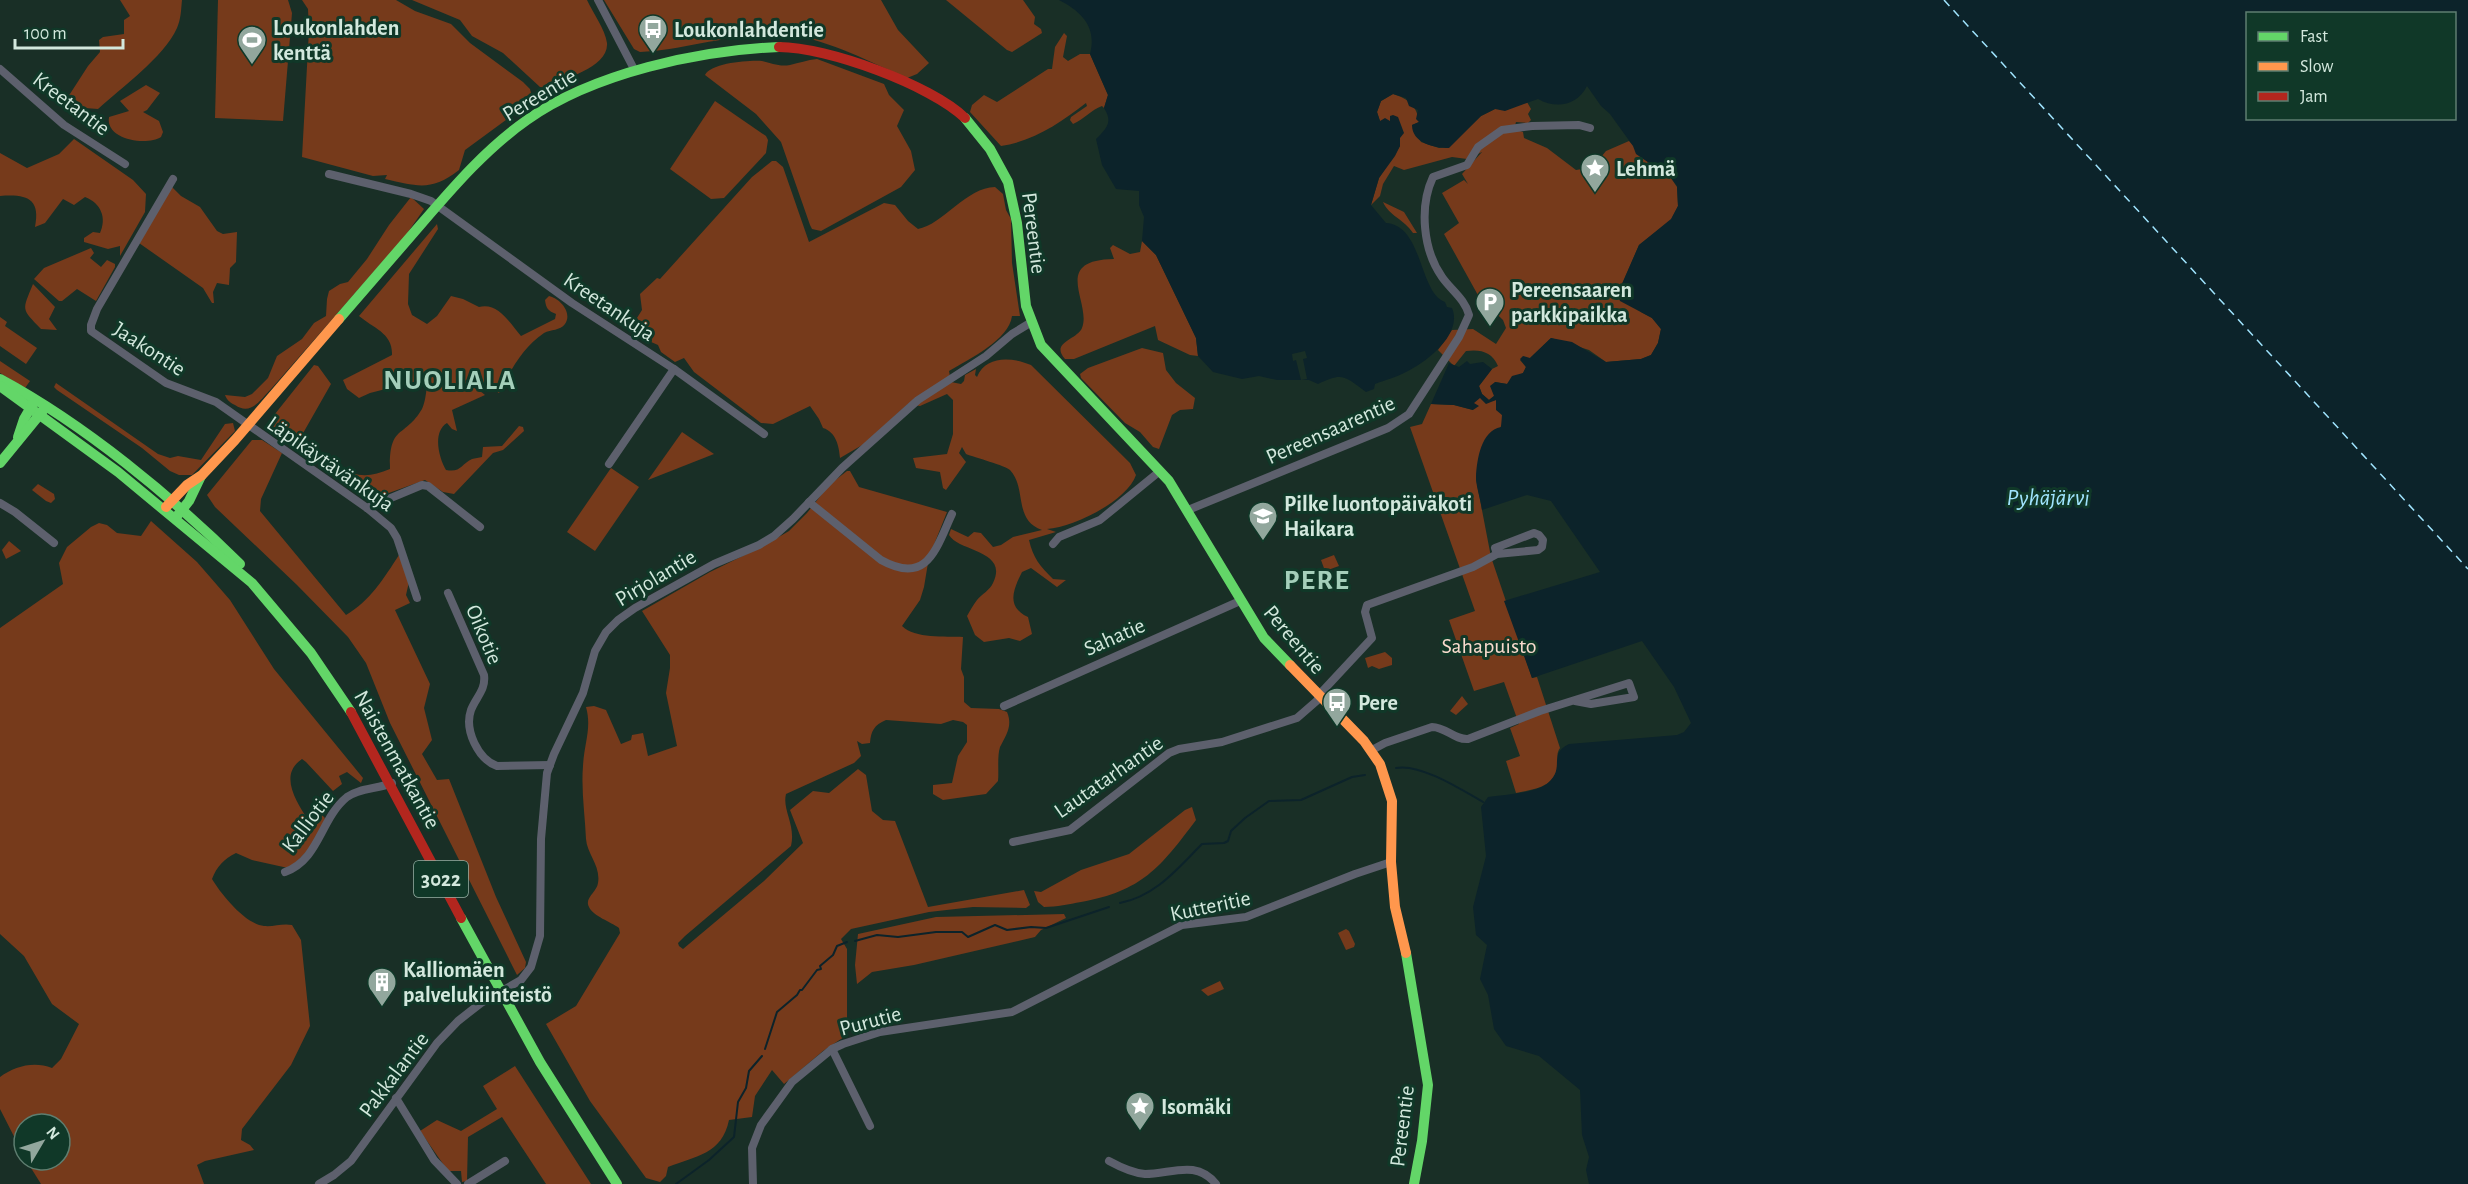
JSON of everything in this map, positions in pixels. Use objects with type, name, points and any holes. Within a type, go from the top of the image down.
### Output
[{"type":"street","points":[[598,0],[634,69]]},
{"type":"street","name":"Pereentie","points":[[164,510],[247,426],[474,165],[534,115],[577,92],[634,69],[753,49],[794,48],[843,59],[951,106],[964,116],[986,141],[1009,183],[1017,228],[1021,282],[1030,323],[1036,336],[1049,355],[1160,471],[1188,510],[1240,601],[1271,646],[1372,750],[1382,768],[1392,801],[1391,862],[1395,908],[1405,944],[1428,1085],[1422,1141],[1414,1184]]},
{"type":"street","name":"Kreetantie","points":[[0,69],[64,125],[125,164]]},
{"type":"street","name":"Pereensaarentie","points":[[1188,510],[1388,428],[1409,414],[1459,337],[1469,315],[1464,303],[1437,270],[1425,231],[1427,193],[1432,177],[1467,165],[1478,147],[1502,130],[1532,126],[1579,125],[1590,128]]},
{"type":"street","name":"Kreetankuja","points":[[329,174],[411,194],[438,205],[572,303],[674,369],[764,434]]},
{"type":"street","name":"Jaakontie","points":[[173,179],[97,309],[90,327],[101,339],[150,374],[182,390],[211,399],[247,426]]},
{"type":"street","name":"Pirjolantie","points":[[500,992],[527,973],[534,961],[540,936],[542,831],[544,797],[550,765],[583,693],[594,651],[601,638],[613,624],[635,608],[709,566],[764,543],[793,519],[842,468],[918,400],[986,356],[1012,333],[1030,323]]},
{"type":"street","points":[[609,464],[674,369]]},
{"type":"street","name":"Naistenmatkantie","points":[[0,379],[32,405]]},
{"type":"street","name":"Naistenmatkantie","points":[[0,386],[107,450],[183,509],[242,567],[252,583]]},
{"type":"street","points":[[18,437],[32,405]]},
{"type":"street","points":[[0,463],[18,437],[30,428],[42,411]]},
{"type":"street","name":"Naistenmatkantie","points":[[42,411],[252,583],[290,626],[328,677],[392,783],[500,992],[564,1103],[617,1184]]},
{"type":"street","name":"Läpikäytävänkuja","points":[[247,426],[367,508],[391,528],[397,538],[417,598]]},
{"type":"street","points":[[1053,544],[1059,537],[1100,520],[1160,471]]},
{"type":"street","name":"Pereentie","points":[[175,519],[192,496],[201,475]]},
{"type":"street","points":[[367,508],[422,485],[428,486],[480,527]]},
{"type":"street","points":[[809,502],[881,560],[903,568],[918,568],[928,562],[952,514]]},
{"type":"street","points":[[0,503],[54,543]]},
{"type":"street","points":[[1534,533],[1543,540],[1542,548],[1538,550],[1497,554],[1495,548],[1534,533]]},
{"type":"street","name":"Lautatarhantie","points":[[1013,842],[1070,830],[1169,753],[1232,739],[1297,718],[1372,638],[1365,612],[1367,605],[1473,567],[1497,554]]},
{"type":"street","name":"Oikotie","points":[[448,593],[484,675],[483,689],[470,713],[471,731],[478,750],[486,760],[497,766],[550,765]]},
{"type":"street","name":"Sahatie","points":[[1004,706],[1240,601]]},
{"type":"street","points":[[1372,750],[1385,743],[1432,727],[1440,728],[1460,739],[1468,739],[1575,701],[1629,683],[1634,697],[1591,704],[1575,701]]},
{"type":"street","name":"Kalliotie","points":[[285,872],[305,861],[334,812],[346,798],[358,791],[379,788],[392,783]]},
{"type":"street","name":"Kutteritie","points":[[1011,1012],[1182,925],[1246,917],[1391,862]]},
{"type":"street","name":"Pakkalantie","points":[[319,1184],[351,1161],[437,1043],[467,1012],[500,992]]},
{"type":"street","name":"Purutie","points":[[753,1184],[752,1148],[761,1125],[792,1082],[832,1049],[852,1040],[880,1032],[1011,1012]]},
{"type":"street","points":[[832,1049],[870,1126]]},
{"type":"street","points":[[396,1098],[434,1160],[457,1184]]},
{"type":"street","points":[[468,1184],[505,1161]]},
{"type":"street","points":[[1109,1161],[1143,1174],[1193,1169],[1204,1172],[1216,1184]]},
{"type":"green space","points":[[120,0],[182,0],[177,28],[162,50],[130,82],[98,109],[85,108],[74,115],[60,103],[68,97],[100,52],[99,40],[103,37],[124,34],[124,20],[130,16]]},
{"type":"green space","name":"Loukonlahden kenttä","points":[[218,0],[288,0],[292,13],[283,121],[215,118]]},
{"type":"green space","points":[[302,0],[396,0],[415,11],[451,24],[470,43],[523,82],[530,89],[532,97],[529,103],[465,150],[459,170],[440,182],[424,185],[406,184],[385,179],[387,175],[373,176],[302,157],[309,30],[308,9]]},
{"type":"green space","points":[[412,0],[587,0],[604,32],[607,43],[606,52],[593,66],[584,71],[546,88],[540,87],[503,53],[472,36],[460,20]]},
{"type":"green space","points":[[604,0],[881,0],[898,30],[929,63],[917,74],[907,78],[821,42],[791,35],[774,34],[736,37],[640,52],[634,49]]},
{"type":"green space","points":[[946,0],[1023,0],[1035,17],[1034,24],[1041,29],[1042,33],[1012,52]]},
{"type":"green space","points":[[1064,33],[1067,36],[1063,57],[1068,61],[1080,54],[1090,54],[1108,95],[1104,108],[1102,106],[1098,108],[1073,124],[1071,117],[1087,106],[1086,103],[1046,130],[1025,140],[1001,146],[970,112],[972,105],[984,95],[997,102],[1048,69],[1052,69],[1055,47]]},
{"type":"green space","points":[[817,59],[884,84],[889,95],[904,110],[897,126],[911,151],[915,170],[901,187],[821,231],[812,229],[810,225],[781,142],[756,114],[705,75],[722,65],[740,62],[762,61],[786,65]]},
{"type":"green space","points":[[146,85],[160,93],[143,112],[159,121],[163,132],[161,137],[155,140],[137,141],[120,136],[113,131],[109,117],[129,111],[120,101]]},
{"type":"green space","points":[[1393,94],[1404,98],[1414,107],[1419,122],[1412,125],[1421,142],[1439,148],[1449,147],[1481,116],[1495,109],[1527,102],[1531,109],[1528,114],[1531,120],[1528,123],[1516,122],[1514,129],[1523,132],[1524,138],[1547,148],[1576,170],[1606,165],[1601,157],[1606,151],[1629,141],[1655,167],[1671,178],[1677,187],[1678,206],[1671,220],[1639,245],[1622,284],[1641,312],[1652,318],[1661,329],[1658,343],[1651,355],[1641,359],[1606,362],[1589,350],[1551,338],[1530,358],[1520,360],[1526,367],[1523,373],[1507,384],[1495,382],[1494,396],[1489,400],[1482,394],[1479,386],[1492,369],[1498,366],[1493,357],[1481,351],[1466,351],[1454,366],[1438,350],[1452,330],[1473,329],[1496,344],[1506,328],[1503,320],[1479,297],[1444,234],[1459,223],[1442,193],[1464,180],[1468,184],[1462,174],[1482,152],[1467,159],[1452,157],[1404,170],[1394,166],[1383,184],[1380,196],[1371,205],[1379,178],[1400,146],[1400,138],[1391,121],[1380,121],[1377,112],[1381,101]]},
{"type":"green space","points":[[715,101],[766,136],[768,140],[766,153],[724,198],[711,199],[670,169]]},
{"type":"green space","points":[[74,139],[133,180],[146,194],[145,212],[120,256],[120,246],[108,249],[84,242],[84,238],[93,232],[100,233],[103,222],[99,207],[85,197],[74,205],[63,199],[45,223],[35,227],[36,210],[29,200],[17,196],[0,196],[0,153],[27,168],[59,154]]},
{"type":"green space","points":[[772,161],[776,161],[783,167],[809,242],[884,203],[895,205],[918,229],[936,221],[975,193],[995,187],[1003,194],[1006,210],[1011,219],[1012,263],[1020,316],[1012,316],[1004,333],[987,348],[949,371],[951,382],[961,384],[965,375],[976,369],[977,377],[981,370],[993,361],[1008,359],[1031,365],[1130,463],[1136,475],[1131,485],[1122,494],[1098,511],[1071,523],[1047,529],[1056,532],[1029,540],[1035,557],[1044,570],[1053,579],[1066,580],[1057,587],[1031,568],[1022,572],[1013,598],[1017,608],[1028,617],[1032,634],[1020,641],[1009,638],[984,642],[975,635],[967,616],[977,600],[993,583],[996,572],[994,564],[981,553],[954,541],[949,535],[951,529],[968,537],[974,532],[981,533],[993,547],[1013,537],[1042,530],[1027,519],[1015,477],[1007,468],[966,454],[962,447],[959,453],[966,462],[946,490],[943,488],[940,472],[916,468],[913,458],[947,454],[953,434],[953,400],[947,394],[920,406],[908,404],[864,444],[840,458],[834,436],[823,428],[810,406],[773,424],[761,423],[694,372],[684,358],[675,362],[661,352],[658,345],[635,335],[630,329],[642,310],[640,294],[657,278],[660,279],[752,177]]},
{"type":"green space","points":[[171,186],[181,196],[200,207],[217,231],[223,234],[237,232],[236,262],[230,268],[229,285],[217,283],[213,292],[214,303],[203,288],[139,243]]},
{"type":"green space","points":[[411,197],[424,209],[406,235],[271,389],[251,408],[241,408],[228,401],[225,395],[245,397],[252,394],[268,378],[277,356],[302,339],[314,323],[326,316],[329,291],[348,282]]},
{"type":"green space","points":[[1383,202],[1404,212],[1417,233],[1413,233],[1389,211]]},
{"type":"green space","points":[[437,224],[438,229],[409,274],[408,304],[412,315],[427,324],[437,316],[451,296],[479,307],[486,306],[498,311],[521,336],[555,319],[556,314],[546,305],[545,300],[549,296],[564,306],[567,319],[563,326],[544,333],[523,352],[499,393],[481,381],[469,378],[465,381],[485,395],[452,410],[457,431],[447,423],[442,427],[438,439],[441,459],[446,470],[455,470],[472,459],[482,457],[483,447],[502,446],[519,426],[523,427],[524,431],[503,450],[493,453],[454,494],[443,492],[425,480],[372,499],[337,476],[333,470],[339,467],[358,475],[364,475],[377,474],[390,469],[390,455],[395,438],[422,409],[427,386],[421,380],[359,398],[347,389],[343,380],[392,355],[386,336],[359,316]]},
{"type":"green space","points":[[1142,241],[1156,255],[1196,338],[1198,356],[1190,355],[1158,340],[1155,326],[1074,359],[1065,359],[1061,353],[1062,345],[1079,332],[1084,318],[1078,284],[1078,275],[1083,267],[1095,261],[1114,259],[1110,248],[1113,245],[1130,254],[1140,252]]},
{"type":"green space","points":[[91,248],[94,253],[90,258],[101,267],[107,260],[115,264],[96,301],[77,289],[59,301],[34,279],[44,268]]},
{"type":"green space","points":[[33,284],[55,307],[49,319],[57,330],[41,329],[27,313],[25,305]]},
{"type":"green space","points":[[0,317],[7,322],[5,326],[37,348],[26,364],[0,346]]},
{"type":"green space","points":[[1142,348],[1163,353],[1166,370],[1176,383],[1195,398],[1193,409],[1180,410],[1172,415],[1159,449],[1153,447],[1140,432],[1125,423],[1081,378],[1080,374],[1088,368]]},
{"type":"green space","points":[[0,361],[30,381],[25,388],[0,373]]},
{"type":"green space","points":[[314,365],[318,366],[331,384],[302,435],[304,451],[274,429],[271,419]]},
{"type":"green space","points":[[56,383],[158,454],[170,458],[178,456],[201,460],[225,424],[233,423],[235,431],[192,475],[179,475],[170,471],[142,448],[57,390],[54,387]]},
{"type":"green space","name":"Sahapuisto","points":[[1480,397],[1485,402],[1496,400],[1502,415],[1502,424],[1476,479],[1491,557],[1532,678],[1537,677],[1560,748],[1554,777],[1544,786],[1516,793],[1506,761],[1520,756],[1510,728],[1519,724],[1504,682],[1474,691],[1449,620],[1475,611],[1410,427],[1422,424],[1431,404],[1454,405],[1473,410],[1473,403]]},
{"type":"green space","points":[[682,432],[714,454],[648,480]]},
{"type":"green space","points":[[252,440],[262,440],[282,453],[261,499],[260,511],[346,615],[369,596],[399,555],[409,582],[406,595],[410,603],[395,610],[430,684],[424,708],[432,740],[422,754],[437,780],[449,779],[496,897],[526,962],[525,968],[517,975],[390,723],[366,663],[348,637],[215,507],[207,495]]},
{"type":"green space","points":[[611,468],[639,487],[595,551],[567,532]]},
{"type":"green space","points":[[850,471],[859,487],[947,512],[929,557],[920,600],[902,626],[922,635],[963,637],[961,669],[964,677],[964,702],[971,708],[999,709],[1007,712],[1009,717],[1008,730],[999,751],[998,781],[986,794],[943,800],[933,794],[933,785],[952,783],[958,756],[967,742],[967,725],[953,720],[941,724],[886,720],[882,722],[874,729],[870,743],[862,744],[857,741],[861,756],[854,763],[786,794],[785,800],[792,831],[791,846],[685,936],[678,943],[679,946],[683,949],[764,881],[803,843],[790,810],[813,791],[829,793],[858,769],[866,775],[872,811],[883,820],[895,821],[928,907],[1024,890],[1030,905],[1026,908],[973,907],[929,912],[851,929],[841,939],[847,949],[847,1035],[823,1051],[784,1084],[772,1070],[755,1096],[752,1117],[729,1120],[726,1131],[714,1147],[698,1156],[668,1167],[666,1176],[660,1182],[646,1178],[590,1101],[546,1024],[576,1006],[620,933],[619,928],[594,913],[588,904],[597,886],[598,871],[586,839],[582,784],[588,729],[586,707],[594,706],[606,710],[621,744],[631,740],[632,735],[643,733],[648,756],[677,746],[666,693],[670,655],[642,611],[789,531],[829,485]]},
{"type":"green space","points":[[38,484],[54,494],[55,499],[51,503],[32,490]]},
{"type":"green space","points":[[151,521],[197,562],[230,600],[274,669],[363,778],[361,783],[347,772],[339,776],[342,784],[333,791],[302,759],[291,773],[290,781],[295,797],[308,820],[314,822],[322,815],[325,818],[311,846],[288,868],[252,860],[236,853],[221,863],[212,879],[227,900],[249,920],[264,926],[292,925],[301,940],[310,1026],[291,1065],[242,1129],[241,1140],[254,1150],[205,1161],[197,1165],[204,1184],[41,1184],[34,1172],[72,1172],[72,1112],[12,1112],[12,1132],[0,1109],[0,1077],[25,1066],[38,1065],[52,1068],[61,1059],[79,1024],[52,1004],[24,956],[0,934],[0,628],[63,584],[59,563],[67,547],[91,527],[99,523],[107,525],[117,533],[141,536]]},
{"type":"green space","points":[[9,541],[21,551],[6,559],[2,550]]},
{"type":"green space","points":[[1334,555],[1339,566],[1325,571],[1321,560]]},
{"type":"green space","points":[[1385,652],[1392,658],[1392,665],[1379,669],[1372,666],[1368,668],[1365,658]]},
{"type":"green space","points":[[1462,696],[1468,704],[1456,715],[1450,711]]},
{"type":"green space","points":[[1192,807],[1196,820],[1160,864],[1135,884],[1102,897],[1081,902],[1044,907],[1038,902],[1034,891],[1041,892],[1081,870],[1129,854]]},
{"type":"green space","points":[[1064,914],[1066,918],[1041,930],[1035,937],[914,965],[872,972],[857,984],[855,965],[858,934],[936,917]]},
{"type":"green space","points":[[1346,929],[1355,944],[1354,947],[1346,950],[1338,933]]},
{"type":"green space","points":[[1220,981],[1224,989],[1208,996],[1201,990]]},
{"type":"green space","points":[[515,1066],[591,1184],[546,1184],[502,1117],[468,1137],[467,1181],[462,1182],[461,1171],[448,1171],[420,1131],[437,1120],[461,1131],[497,1109],[483,1086]]},
{"type":"water","name":"Pyhäjärvi","points":[[1059,0],[2468,0],[2468,1184],[1589,1184],[1586,1170],[1589,1157],[1582,1135],[1580,1090],[1539,1056],[1506,1046],[1494,1029],[1488,995],[1480,979],[1487,945],[1476,935],[1473,907],[1486,856],[1481,807],[1488,797],[1528,791],[1548,783],[1556,772],[1559,752],[1569,744],[1677,735],[1684,732],[1691,723],[1674,687],[1642,641],[1532,678],[1504,601],[1600,572],[1551,501],[1527,495],[1482,510],[1476,477],[1481,447],[1489,434],[1501,427],[1502,415],[1496,410],[1496,400],[1486,404],[1480,398],[1474,403],[1479,406],[1473,410],[1454,405],[1431,404],[1449,363],[1459,367],[1467,361],[1470,364],[1483,362],[1492,369],[1479,386],[1482,394],[1489,400],[1494,396],[1490,386],[1495,382],[1507,384],[1512,376],[1523,373],[1526,367],[1520,359],[1523,356],[1530,358],[1551,338],[1572,342],[1606,362],[1641,359],[1651,355],[1658,343],[1661,329],[1652,318],[1620,301],[1616,291],[1622,284],[1639,245],[1671,219],[1678,206],[1677,186],[1671,178],[1636,154],[1633,146],[1610,114],[1601,106],[1587,86],[1578,98],[1566,104],[1552,104],[1538,99],[1505,111],[1495,109],[1481,116],[1449,148],[1437,147],[1420,140],[1413,131],[1412,125],[1419,122],[1416,119],[1418,110],[1409,106],[1406,98],[1393,94],[1381,101],[1377,112],[1380,121],[1385,118],[1390,121],[1390,116],[1393,115],[1398,117],[1404,133],[1400,138],[1400,146],[1395,156],[1379,178],[1371,205],[1386,223],[1398,227],[1407,235],[1430,286],[1447,307],[1452,308],[1454,318],[1448,337],[1424,361],[1402,374],[1375,384],[1374,389],[1366,392],[1348,379],[1338,377],[1318,384],[1309,380],[1277,380],[1259,376],[1242,379],[1213,372],[1198,356],[1196,338],[1156,255],[1142,241],[1144,217],[1139,205],[1139,191],[1116,189],[1102,165],[1096,139],[1108,125],[1108,117],[1104,108],[1108,95],[1090,54],[1092,44],[1089,28],[1086,21],[1075,10]]},
{"type":"pier","points":[[1305,351],[1307,358],[1303,359],[1307,379],[1301,380],[1296,360],[1293,361],[1292,354]]},
{"type":"waterway","points":[[1396,768],[1429,773],[1483,802]]},
{"type":"waterway","points":[[1120,903],[1155,888],[1202,844],[1228,841],[1231,831],[1269,801],[1301,800],[1352,777],[1365,775]]},
{"type":"waterway","points":[[855,941],[877,935],[898,937],[936,932],[962,932],[968,937],[995,925],[1007,930],[1046,928],[1109,907]]},
{"type":"waterway","points":[[765,1049],[777,1012],[802,990],[817,970],[821,969],[820,966],[833,955],[837,946],[847,942]]},
{"type":"waterway","points":[[676,1184],[709,1160],[734,1137],[738,1102],[746,1088],[749,1071],[762,1056]]},
{"type":"ferry route","points":[[1944,0],[2468,569]]},
{"type":"traffic: fast","points":[[339,319],[472,168],[512,131],[554,103],[583,89],[648,67],[716,53],[779,47]]},
{"type":"traffic: fast","points":[[965,118],[990,149],[1008,182],[1017,223],[1026,306],[1041,345],[1169,481],[1264,638],[1290,665]]},
{"type":"traffic: fast","points":[[0,379],[64,418],[126,463],[240,564]]},
{"type":"traffic: fast","points":[[0,386],[118,472],[252,583],[311,653],[351,712]]},
{"type":"traffic: fast","points":[[18,437],[24,419],[34,402]]},
{"type":"traffic: fast","points":[[0,463],[45,408]]},
{"type":"traffic: fast","points":[[177,516],[189,501],[201,476]]},
{"type":"traffic: fast","points":[[461,918],[540,1062],[617,1184]]},
{"type":"traffic: fast","points":[[1406,953],[1428,1085],[1422,1141],[1414,1184]]},
{"type":"traffic: slow","points":[[166,507],[187,485],[202,475],[235,440],[339,319]]},
{"type":"traffic: slow","points":[[1290,665],[1364,741],[1380,764],[1392,801],[1391,862],[1395,907],[1406,953]]},
{"type":"traffic: jam","points":[[779,47],[824,53],[877,70],[928,93],[949,105],[965,118]]},
{"type":"traffic: jam","points":[[351,712],[461,918]]},
{"type":"place","name":"Loukonlahdentie","points":[[653,54]]},
{"type":"place","name":"Loukonlahden kenttä","points":[[252,66]]},
{"type":"place","name":"Lehmä","points":[[1595,194]]},
{"type":"place","name":"Pereensaaren parkkipaikka","points":[[1490,328]]},
{"type":"place","name":"Pilke luontopäiväkoti Haikara","points":[[1263,542]]},
{"type":"place","name":"Pere","points":[[1337,728]]},
{"type":"place","name":"Kalliomäen palvelukiinteistö","points":[[382,1008]]},
{"type":"place","name":"Isomäki","points":[[1140,1132]]},
{"type":"district","name":"NUOLIALA","points":[[450,379]]},
{"type":"district","name":"PERE","points":[[1317,579]]}]
